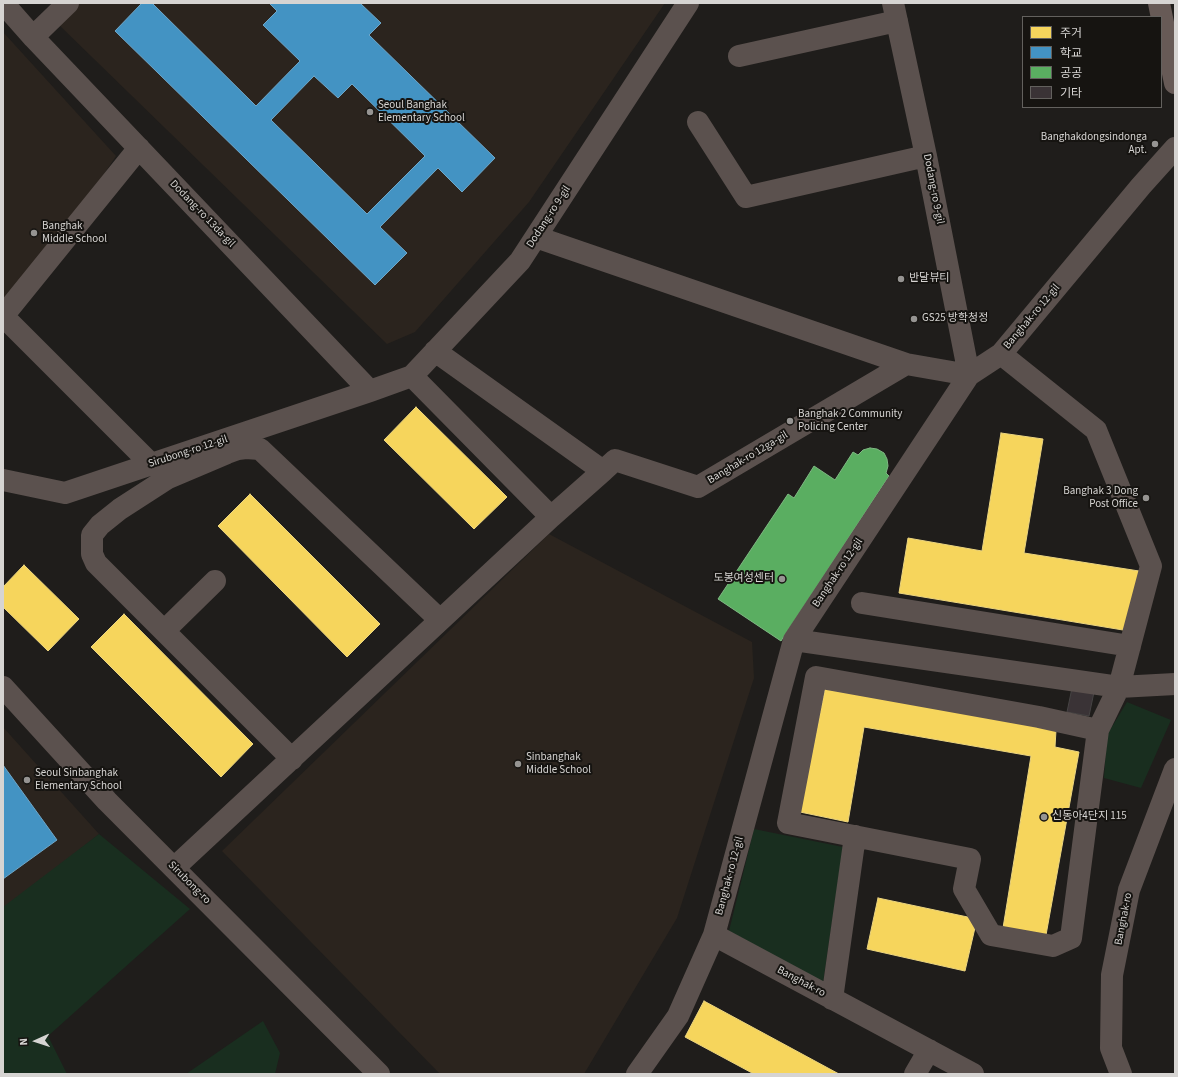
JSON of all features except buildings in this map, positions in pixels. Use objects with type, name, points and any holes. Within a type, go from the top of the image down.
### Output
[{"type":"main road","points":[[1160,3],[1175,83]]},
{"type":"street","name":"Dodang-ro 13da-gil","points":[[3,3],[33,37],[370,391]]},
{"type":"street","points":[[33,37],[68,3]]},
{"type":"street","name":"Dodang-ro 9-gil","points":[[370,391],[412,376],[520,261],[688,3]]},
{"type":"street","points":[[739,56],[895,12]]},
{"type":"street","name":"Dodang-ro 9-gil","points":[[895,12],[926,156],[969,376]]},
{"type":"street","points":[[698,122],[746,196],[926,156]]},
{"type":"street","points":[[139,148],[3,316],[151,464]]},
{"type":"street","name":"Banghak-ro 12-gil","points":[[637,1074],[678,1016],[714,935],[794,640],[969,376],[1001,354],[1141,186],[1175,148]]},
{"type":"street","points":[[536,237],[906,364],[969,376]]},
{"type":"street","points":[[174,868],[551,517],[603,471],[435,351]]},
{"type":"street","points":[[1001,354],[1096,430],[1151,566],[1119,687],[1098,730],[1071,938],[1053,946],[990,935],[964,889],[970,859],[788,823],[816,677],[1039,717],[1098,730]]},
{"type":"street","name":"Banghak-ro 12ga-gil","points":[[603,471],[615,460],[698,487],[906,364]]},
{"type":"street","points":[[412,376],[551,517]]},
{"type":"street","name":"Sirubong-ro 12-gil","points":[[3,480],[65,493],[370,391]]},
{"type":"street","points":[[292,759],[96,563],[92,554],[92,535],[100,525],[120,509],[168,478],[227,453],[246,448],[260,449],[440,620]]},
{"type":"street","points":[[164,631],[215,581]]},
{"type":"street","points":[[862,603],[1130,646]]},
{"type":"street","points":[[794,640],[1119,687],[1175,684]]},
{"type":"street","name":"Sirubong-ro","points":[[3,687],[107,801],[379,1074]]},
{"type":"street","name":"Banghak-ro","points":[[1121,1074],[1111,1048],[1112,975],[1129,890],[1175,769]]},
{"type":"street","points":[[832,999],[856,836]]},
{"type":"street","name":"Banghak-ro","points":[[714,935],[973,1074]]},
{"type":"street","points":[[915,1074],[929,1050]]},
{"type":"shaded area","name":"Seoul Banghak Elementary School","points":[[77,3],[665,3],[529,202],[415,332],[387,344],[57,23]]},
{"type":"shaded area","name":"Banghak Middle School","points":[[3,32],[116,156],[13,311],[3,322]]},
{"type":"shaded area","name":"Sinbanghak Middle School","points":[[549,534],[752,642],[754,678],[677,918],[584,1074],[440,1074],[222,851]]},
{"type":"shaded area","name":"Seoul Sinbanghak Elementary School","points":[[3,727],[99,834],[3,911]]},
{"type":"green space","points":[[1127,702],[1171,720],[1141,788],[1104,778],[1107,735]]},
{"type":"green space","points":[[754,829],[843,847],[823,983],[729,931]]},
{"type":"green space","points":[[99,834],[190,909],[48,1036],[67,1074],[3,1074],[3,907]]},
{"type":"green space","points":[[263,1021],[280,1053],[275,1074],[186,1074]]},
{"type":"place","name":"Seoul Banghak Elementary School","points":[[370,112]]},
{"type":"place","name":"Banghakdongsindonga Apt.","points":[[1155,144]]},
{"type":"place","name":"Banghak Middle School","points":[[34,233]]},
{"type":"place","name":"반달뷰티","points":[[901,279]]},
{"type":"place","name":"GS25 방학청정","points":[[914,319]]},
{"type":"place","name":"Banghak 2 Community Policing Center","points":[[790,421]]},
{"type":"place","name":"Banghak 3 Dong Post Office","points":[[1146,498]]},
{"type":"place","name":"도봉여성센터","points":[[782,579]]},
{"type":"place","name":"Sinbanghak Middle School","points":[[518,764]]},
{"type":"place","name":"Seoul Sinbanghak Elementary School","points":[[27,780]]},
{"type":"place","name":"신동아4단지 115","points":[[1044,817]]}]
